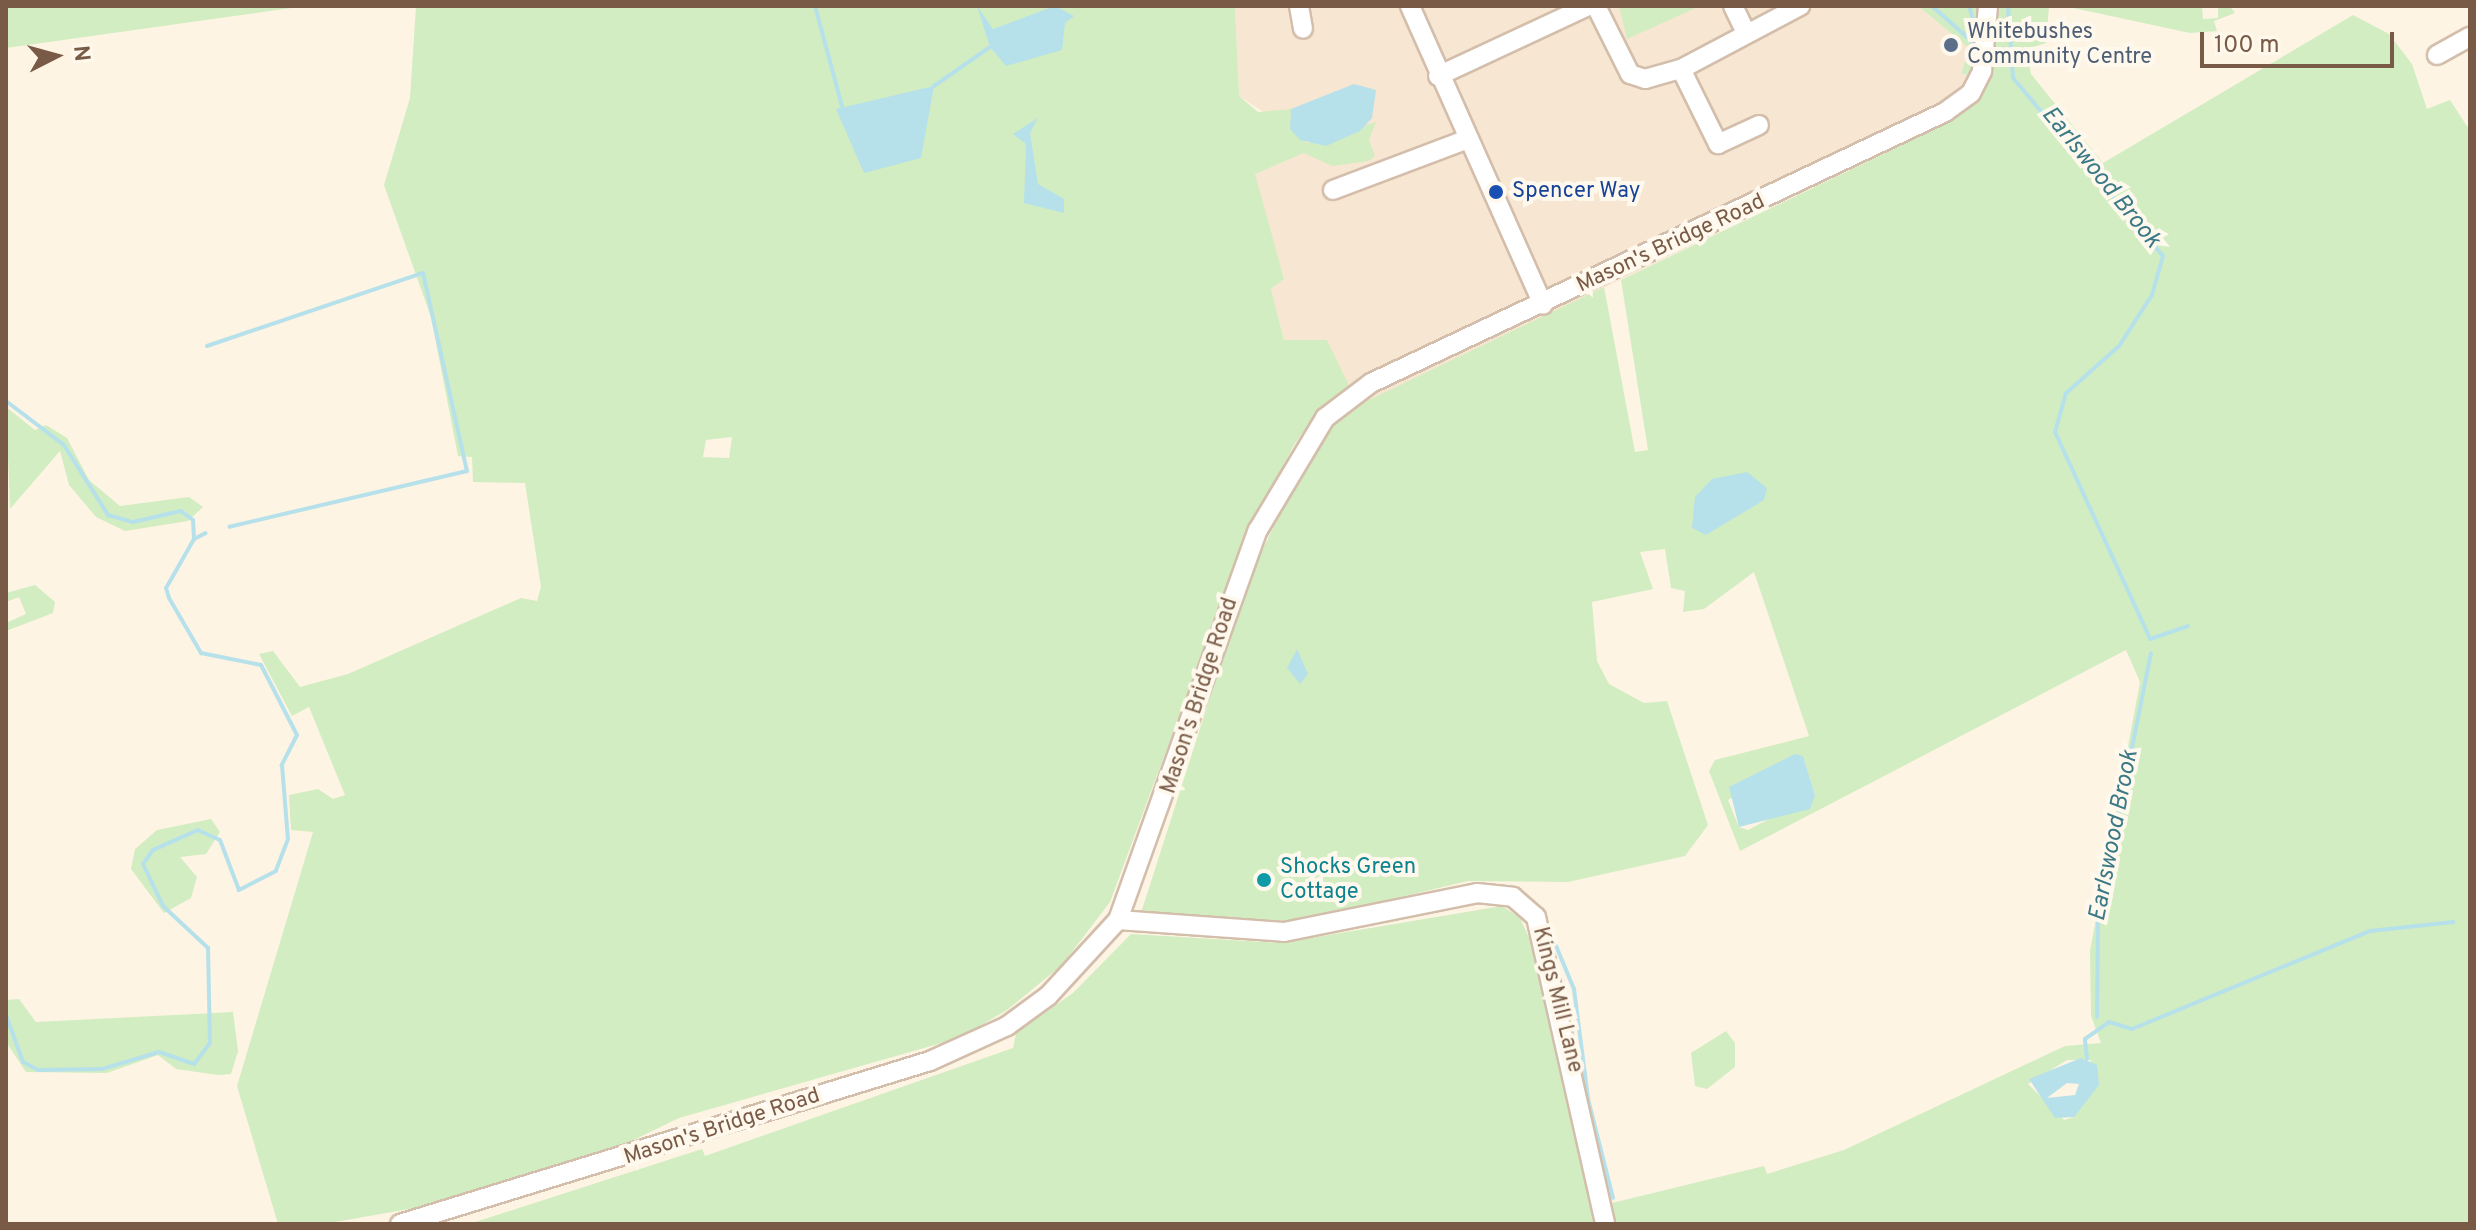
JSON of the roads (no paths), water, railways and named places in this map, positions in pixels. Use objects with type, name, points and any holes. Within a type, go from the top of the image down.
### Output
[{"type":"street","points":[[1299,6],[1303,29]]},
{"type":"street","points":[[1410,6],[1465,140],[1543,305]]},
{"type":"street","points":[[1438,76],[1588,6]]},
{"type":"street","points":[[1596,6],[1630,74],[1645,79],[1681,69],[1800,6]]},
{"type":"street","points":[[1733,6],[1746,33]]},
{"type":"street","name":"Mason's Bridge Road","points":[[400,1224],[975,1043],[1048,996],[1118,920],[1238,579],[1298,453],[1354,393],[1936,117],[1971,93],[1985,57],[1988,6]]},
{"type":"street","points":[[2437,55],[2470,37]]},
{"type":"street","points":[[1681,69],[1718,144],[1759,125]]},
{"type":"street","points":[[1333,190],[1465,140]]},
{"type":"street","name":"Kings Mill Lane","points":[[1118,920],[1284,932],[1477,893],[1513,897],[1536,917],[1605,1224]]},
{"type":"water","points":[[977,6],[993,29],[1055,6],[1074,16],[1065,23],[1062,50],[1006,66],[990,47]]},
{"type":"water","points":[[1354,84],[1376,90],[1372,118],[1360,131],[1326,146],[1300,140],[1290,129],[1291,109]]},
{"type":"water","points":[[934,86],[921,158],[864,173],[836,109]]},
{"type":"water","points":[[1038,118],[1030,133],[1038,184],[1064,199],[1064,213],[1024,203],[1026,144],[1013,134]]},
{"type":"water","points":[[1747,472],[1767,488],[1764,500],[1706,535],[1692,528],[1695,497],[1712,479]]},
{"type":"water","points":[[1297,649],[1308,674],[1300,684],[1287,668]]},
{"type":"water","points":[[1795,754],[1803,756],[1815,795],[1810,809],[1739,827],[1729,787]]},
{"type":"water","points":[[2081,1058],[2097,1065],[2099,1085],[2074,1117],[2055,1118],[2029,1079]],"holes":[[[2067,1083],[2079,1084],[2075,1095],[2047,1098]]]},
{"type":"waterway","points":[[815,6],[842,106]]},
{"type":"waterway","points":[[1932,6],[1976,45]]},
{"type":"waterway","points":[[1969,6],[1978,36]]},
{"type":"waterway","name":"Earlswood Brook","points":[[2008,6],[2013,78],[2163,256],[2152,295],[2119,346],[2066,393],[2055,432],[2150,639],[2188,626]]},
{"type":"waterway","points":[[934,86],[990,47]]},
{"type":"waterway","points":[[207,346],[423,273],[467,471],[229,527]]},
{"type":"waterway","points":[[6,401],[64,445],[108,515],[133,522],[181,511],[193,520],[194,539],[166,588],[169,598],[201,653],[261,665],[297,735],[282,765],[288,839],[276,871],[239,890],[220,840],[198,830],[153,850],[143,864],[163,906],[208,948],[210,1043],[194,1064],[159,1052],[102,1069],[38,1070],[23,1062],[6,1015]]},
{"type":"waterway","points":[[194,539],[206,533]]},
{"type":"waterway","name":"Earlswood Brook","points":[[2097,1017],[2098,918],[2151,653]]},
{"type":"waterway","points":[[1544,917],[1574,989],[1588,1099],[1613,1198]]},
{"type":"waterway","points":[[2087,1059],[2085,1039],[2109,1022],[2132,1029],[2370,931],[2454,922]]},
{"type":"place","name":"Whitebushes Community Centre","points":[[1951,45]]},
{"type":"place","name":"Spencer Way","points":[[1496,192]]},
{"type":"place","name":"Shocks Green Cottage","points":[[1264,880]]}]
